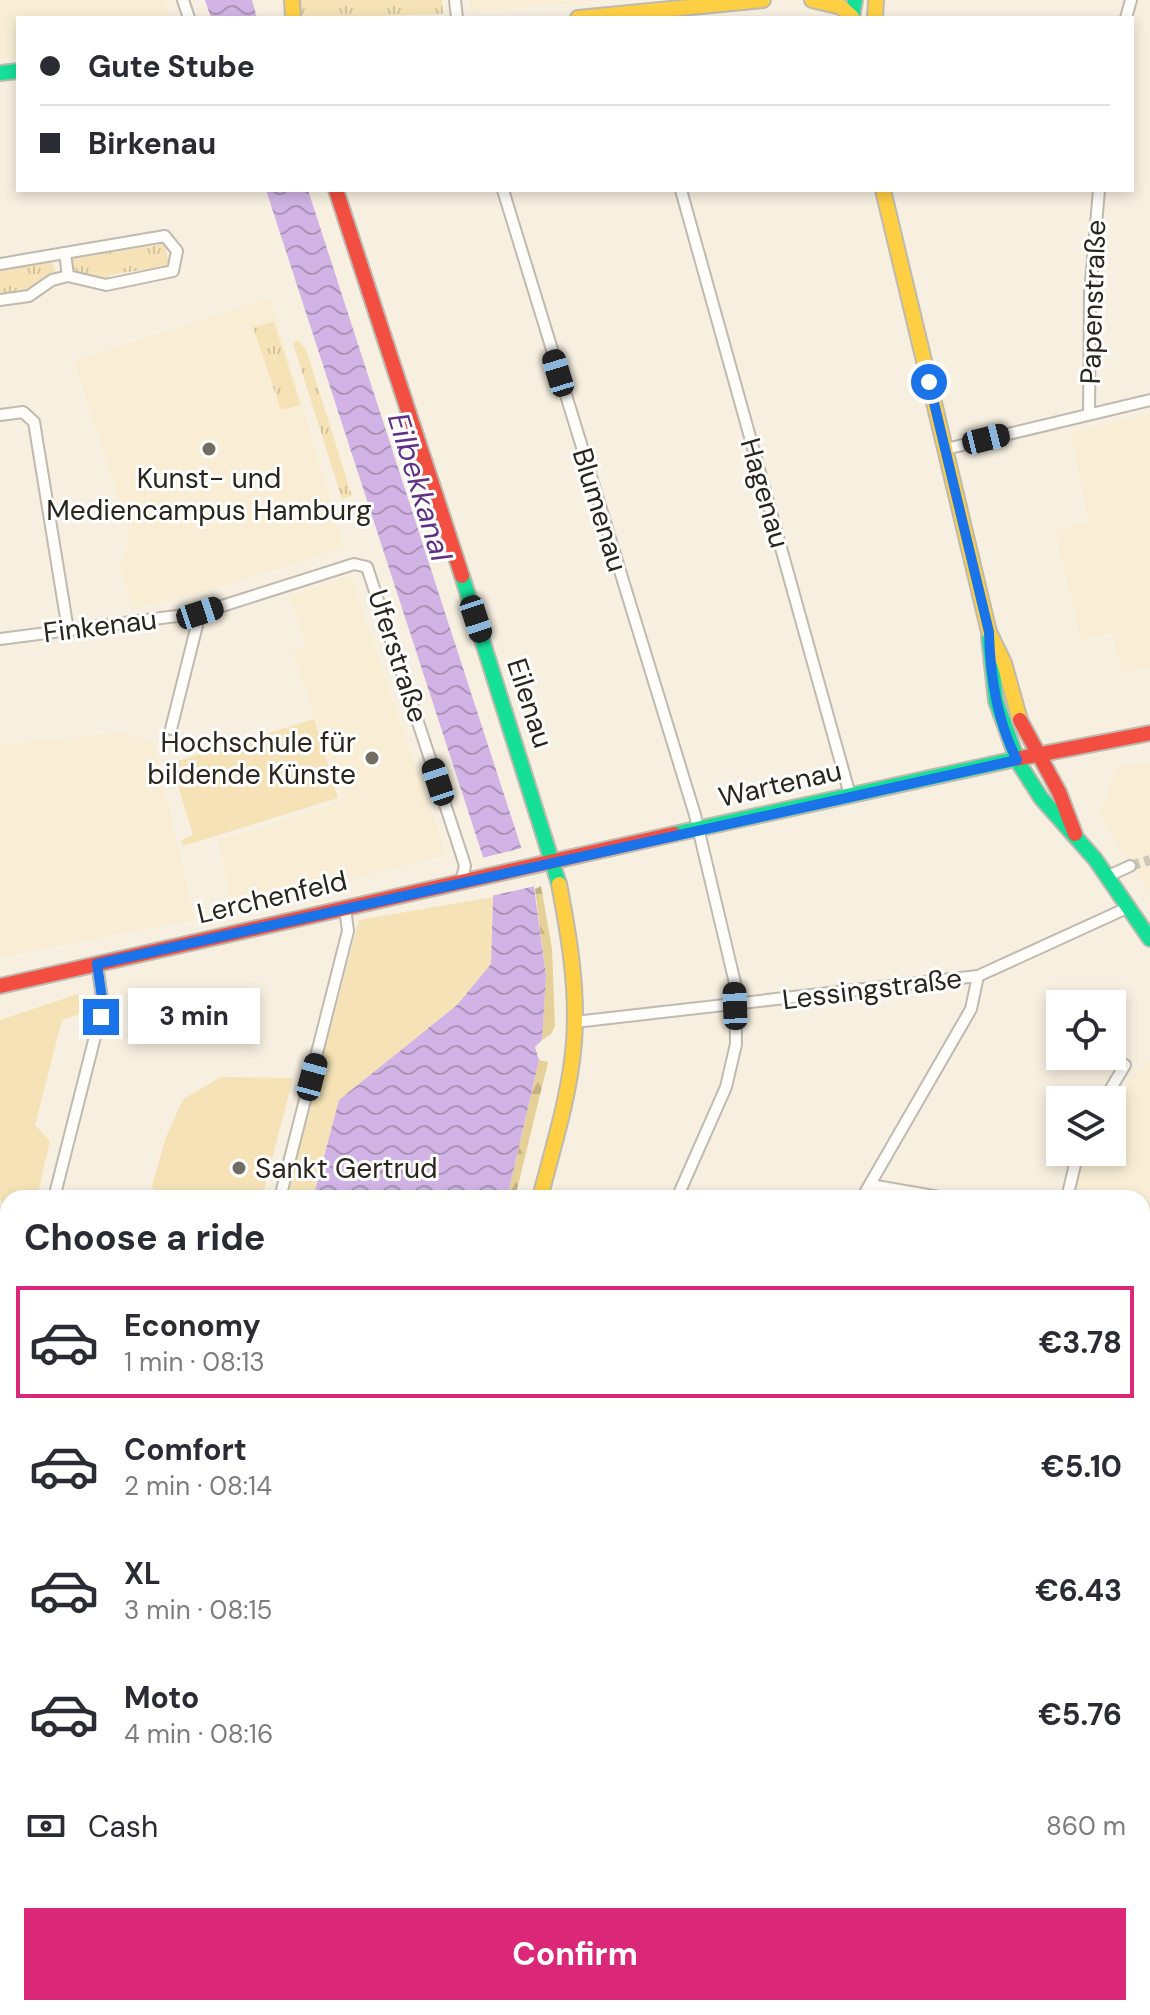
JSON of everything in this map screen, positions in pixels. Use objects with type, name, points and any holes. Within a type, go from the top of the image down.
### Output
[{"type":"main road","points":[[632,15],[763,0]]},
{"type":"main road","points":[[812,0],[841,7],[851,16]]},
{"type":"main road","name":"Eilenau","points":[[337,192],[555,862],[571,945],[575,1022],[573,1049],[542,1190]]},
{"type":"main road","points":[[883,192],[989,632],[990,667],[1002,723],[1017,760],[1041,799],[1075,834],[1150,939]]},
{"type":"main road","points":[[989,632],[1004,663],[1022,727],[1036,757],[1059,792],[1075,834]]},
{"type":"main road","name":"Wartenau","points":[[555,862],[850,795],[1150,733]]},
{"type":"main road","name":"Lerchenfeld","points":[[4,987],[555,862]]},
{"type":"street","name":"Blumenau","points":[[504,192],[695,815],[696,830],[729,949],[736,1044],[726,1087],[681,1190]]},
{"type":"street","name":"Hagenau","points":[[682,192],[850,795]]},
{"type":"street","name":"Papenstraße","points":[[1089,414],[1090,293],[1099,192]]},
{"type":"street","points":[[0,264],[165,236],[177,251],[173,271],[106,285],[68,276],[52,280],[29,296],[0,300]]},
{"type":"street","points":[[65,253],[68,276]]},
{"type":"street","points":[[946,449],[1150,400]]},
{"type":"street","points":[[0,415],[23,412],[34,422],[68,630]]},
{"type":"street","name":"Finkenau","points":[[0,639],[200,613],[354,564],[369,568]]},
{"type":"street","name":"Uferstraße","points":[[369,568],[465,866],[461,882]]},
{"type":"street","name":"Finkenau","points":[[171,729],[200,613]]},
{"type":"street","points":[[1106,877],[1130,866]]},
{"type":"street","points":[[282,1190],[348,931],[345,908]]},
{"type":"street","name":"Lessingstraße","points":[[575,1022],[978,976],[1127,908]]},
{"type":"street","points":[[56,1190],[103,1005],[97,964]]},
{"type":"street","points":[[867,1190],[971,1009],[978,976]]},
{"type":"street","points":[[1069,1190],[1075,1166]]},
{"type":"street","points":[[870,1185],[899,1190]]},
{"type":"shaded area","points":[[0,0],[166,0],[170,16],[16,16],[16,58],[0,60]]},
{"type":"shaded area","points":[[470,0],[601,0],[471,12]]},
{"type":"shaded area","name":"Kunst- und Mediencampus Hamburg","points":[[270,298],[345,548],[207,591],[132,608],[120,567],[130,536],[74,361]]},
{"type":"shaded area","points":[[1150,414],[1150,667],[1122,673],[1112,633],[1081,640],[1055,530],[1089,522],[1070,433]]},
{"type":"shaded area","name":"Hochschule für bildende Künste","points":[[351,575],[446,855],[233,910],[218,841],[344,801],[292,652],[306,646],[290,596]]},
{"type":"shaded area","points":[[121,732],[154,742],[195,920],[0,957],[0,745]]},
{"type":"shaded area","points":[[1150,762],[1150,894],[1100,816],[1116,766]]},
{"type":"shaded area","points":[[1150,1059],[1150,1190],[1076,1190],[1082,1166],[1126,1166],[1126,1086]]},
{"type":"green space","points":[[294,0],[442,0],[443,14],[369,16],[295,16]]},
{"type":"green space","points":[[164,240],[170,269],[164,271],[162,267],[109,275],[109,280],[105,280],[71,270],[69,255],[90,252],[91,255],[159,245],[159,241]]},
{"type":"green space","points":[[50,259],[57,274],[46,277],[30,291],[0,297],[0,266],[3,271]]},
{"type":"green space","points":[[274,322],[301,405],[281,410],[253,327]]},
{"type":"green space","points":[[298,340],[306,349],[352,496],[342,499],[293,344]]},
{"type":"green space","points":[[314,719],[338,798],[183,846],[181,840],[193,835],[171,763]]},
{"type":"green space","points":[[541,886],[552,949],[555,1026],[551,1034],[542,1040],[546,976],[535,889]]},
{"type":"green space","points":[[493,897],[491,964],[457,1005],[339,1100],[315,1190],[288,1190],[359,920]]},
{"type":"green space","points":[[78,994],[87,1001],[85,1012],[62,1020],[35,1125],[50,1141],[39,1190],[0,1190],[0,1020]]},
{"type":"green space","points":[[539,1060],[548,1062],[517,1190],[509,1190]]},
{"type":"green space","points":[[221,1077],[293,1078],[264,1190],[154,1190],[152,1186],[166,1137],[183,1099]]},
{"type":"water","points":[[205,0],[252,0],[256,16],[210,16]]},
{"type":"water","points":[[267,192],[309,192],[534,887],[546,976],[542,1040],[535,1047],[539,1060],[509,1190],[315,1190],[339,1100],[457,1005],[491,964],[493,897],[483,857]]},
{"type":"pier","points":[[526,847],[535,886],[491,896],[482,858]]},
{"type":"tunnel","points":[[1130,866],[1150,860]]},
{"type":"traffic: fast","points":[[852,16],[855,0]]},
{"type":"traffic: fast","points":[[0,73],[16,71]]},
{"type":"traffic: fast","points":[[462,576],[559,884]]},
{"type":"traffic: fast","points":[[989,637],[996,701],[1018,762],[1041,798],[1095,859],[1150,939]]},
{"type":"traffic: fast","points":[[674,834],[1016,759]]},
{"type":"traffic: slow","points":[[292,0],[293,16]]},
{"type":"traffic: slow","points":[[599,16],[763,0]]},
{"type":"traffic: slow","points":[[812,0],[841,7],[851,16]]},
{"type":"traffic: slow","points":[[875,16],[876,0]]},
{"type":"traffic: slow","points":[[883,192],[989,632],[1004,663],[1020,720]]},
{"type":"traffic: slow","points":[[542,1190],[565,1101],[574,1042],[574,982],[559,884]]},
{"type":"traffic: jam","points":[[337,192],[462,576]]},
{"type":"traffic: jam","points":[[1020,720],[1059,792],[1075,834]]},
{"type":"traffic: jam","points":[[1016,759],[1150,733]]},
{"type":"traffic: jam","points":[[0,986],[674,834]]},
{"type":"place","name":"Kunst- und Mediencampus Hamburg","points":[[209,449]]},
{"type":"place","name":"Hochschule für bildende Künste","points":[[372,758]]},
{"type":"place","name":"Sankt Gertrud","points":[[239,1168]]},
{"type":"route","points":[[101,1017],[103,1005],[97,964],[927,777],[1017,760],[1002,723],[990,667],[989,632],[929,382]]},
{"type":"water label","name":"Eilbekkanal","points":[[420,487]]}]
